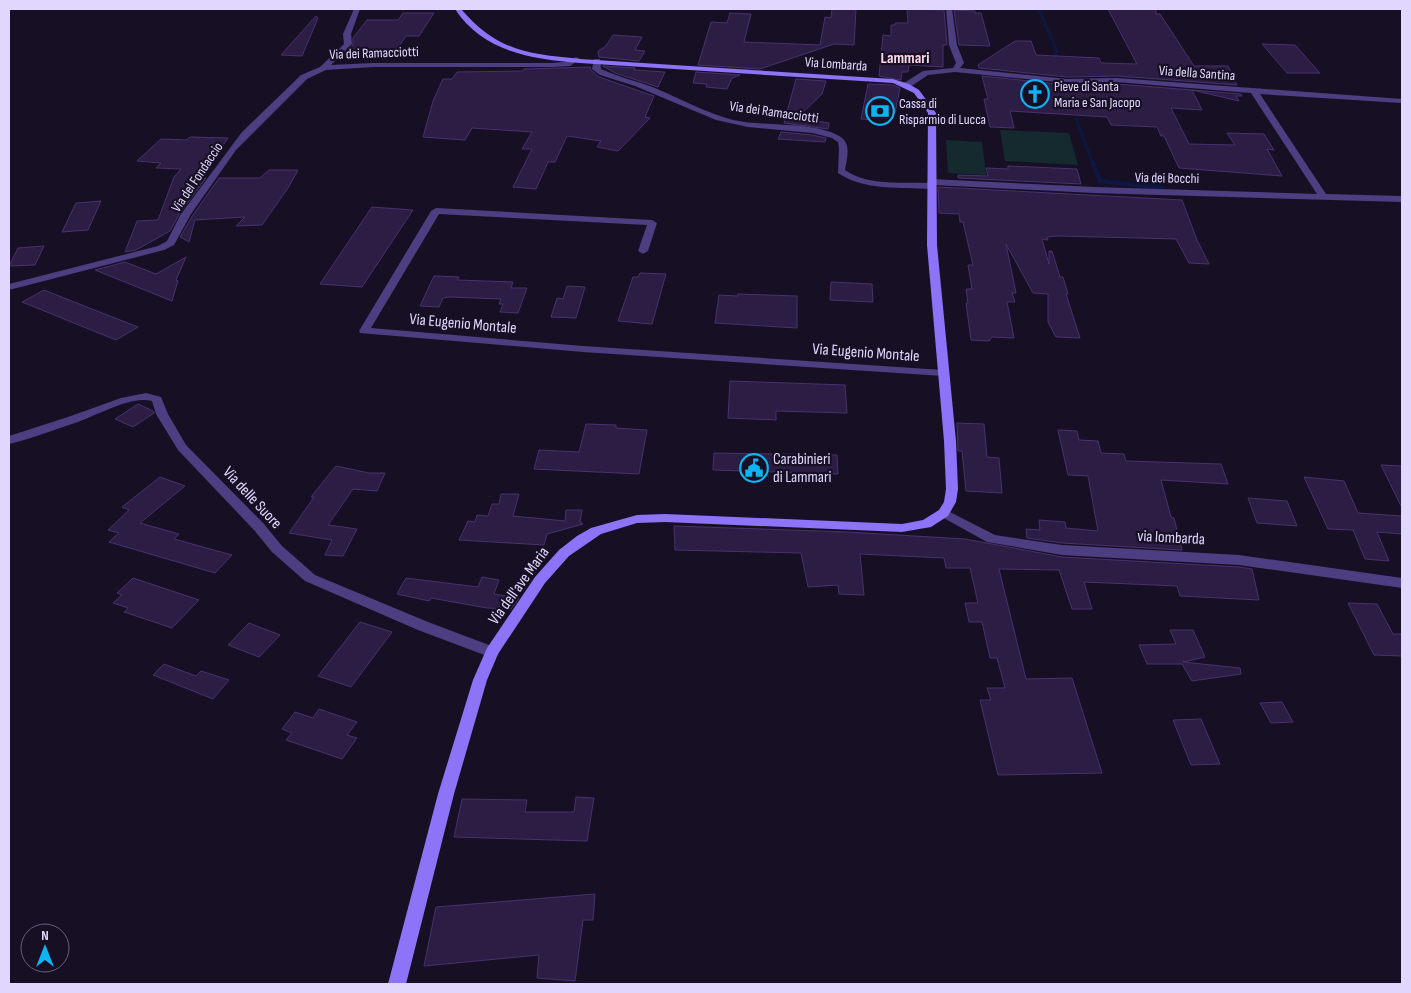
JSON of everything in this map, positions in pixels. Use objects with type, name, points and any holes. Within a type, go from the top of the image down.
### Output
[{"type":"street","name":"Via del Fondaccio","points":[[9,287],[161,248],[171,243],[186,214],[232,148],[304,77],[323,68],[348,44],[347,34],[357,9]]},
{"type":"street","name":"Via Lombarda","points":[[458,9],[472,25],[494,42],[519,51],[597,61],[847,78],[908,85]]},
{"type":"street","points":[[950,9],[952,45],[960,63],[955,70]]},
{"type":"street","name":"Via dei Ramacciotti","points":[[323,68],[373,65],[551,65],[567,64],[576,59]]},
{"type":"street","name":"Via dei Ramacciotti","points":[[597,61],[596,69],[598,71],[637,83],[709,116],[747,125],[813,131],[833,135],[841,140],[844,149],[841,171],[846,176],[859,180],[931,184]]},
{"type":"street","name":"Via della Santina","points":[[908,85],[926,73],[955,70],[1066,81],[1117,80],[1214,86],[1254,91],[1322,195]]},
{"type":"street","points":[[908,85],[923,98],[932,113],[932,245],[952,489],[950,502],[944,513]]},
{"type":"street","points":[[1254,91],[1401,101]]},
{"type":"street","name":"Via dei Bocchi","points":[[931,184],[1402,199]]},
{"type":"street","name":"Via Eugenio Montale","points":[[643,251],[652,223],[436,211],[364,331],[599,350],[943,372]]},
{"type":"street","name":"Via delle Suore","points":[[9,440],[72,420],[125,400],[146,396],[157,399],[162,414],[182,447],[259,527],[277,549],[310,578],[423,626],[492,652]]},
{"type":"street","name":"via lombarda","points":[[944,513],[992,539],[1062,550],[1239,560],[1402,583]]},
{"type":"street","name":"Via dell'ave Maria","points":[[398,984],[446,794],[480,680],[492,652],[540,580],[564,553],[589,535],[638,519],[665,518],[902,528],[926,524],[944,513]]},
{"type":"green space","points":[[1000,130],[1069,133],[1078,165],[1005,161]]},
{"type":"green space","points":[[946,140],[982,142],[986,175],[948,173]]},
{"type":"building","points":[[832,9],[856,9],[854,45],[834,44],[760,69],[698,65],[711,22],[727,23],[730,13],[751,14],[744,42],[820,45],[825,17],[831,18]]},
{"type":"building","points":[[907,9],[944,10],[947,45],[943,45],[943,67],[909,65],[908,72],[902,72],[901,80],[879,76],[883,35],[891,36],[891,25],[895,25],[895,23],[908,23]]},
{"type":"building","points":[[1108,9],[1156,9],[1156,14],[1160,14],[1194,66],[1228,66],[1237,85],[1117,76],[1067,77],[979,68],[978,65],[1015,41],[1031,41],[1036,55],[1099,58],[1101,63],[1137,64]]},
{"type":"building","points":[[954,10],[981,13],[990,46],[959,45]]},
{"type":"building","points":[[403,13],[434,13],[419,36],[406,36],[394,54],[390,53],[388,57],[343,56],[353,45],[353,38],[367,20],[398,20]]},
{"type":"building","points":[[316,16],[318,18],[302,56],[281,55]]},
{"type":"building","points":[[613,35],[642,37],[635,50],[645,51],[639,61],[599,57],[598,51],[605,47]]},
{"type":"building","points":[[1262,44],[1295,45],[1320,73],[1287,73]]},
{"type":"building","points":[[603,66],[665,72],[658,87],[615,73]]},
{"type":"building","points":[[590,67],[599,77],[654,96],[645,117],[650,118],[618,151],[597,147],[601,141],[567,136],[555,162],[548,162],[536,189],[513,187],[532,149],[522,149],[532,132],[472,128],[465,140],[423,137],[433,101],[443,79],[452,79],[457,72]]},
{"type":"building","points":[[696,72],[740,75],[732,78],[727,89],[706,87],[707,84],[693,83]]},
{"type":"building","points":[[982,76],[1067,85],[1117,84],[1192,90],[1202,110],[1171,108],[1189,144],[1235,145],[1227,133],[1264,134],[1274,150],[1267,149],[1282,176],[1179,168],[1164,136],[1161,136],[1157,127],[1111,125],[1107,117],[1010,111],[1014,128],[990,127],[984,99],[988,99]]},
{"type":"building","points":[[796,79],[826,81],[822,94],[797,118],[829,123],[828,129],[784,123]]},
{"type":"building","points":[[868,84],[893,85],[900,88],[895,113],[890,113],[889,121],[861,119]]},
{"type":"building","points":[[1192,90],[1241,94],[1242,96],[1236,96],[1239,101]]},
{"type":"building","points":[[781,132],[826,138],[825,142],[778,139]]},
{"type":"building","points":[[190,137],[228,138],[201,178],[206,178],[180,213],[170,231],[136,250],[125,252],[137,221],[158,220],[174,177],[181,169],[156,168],[161,163],[137,161],[161,139],[186,140]]},
{"type":"building","points":[[1008,166],[1077,169],[1081,184],[958,178],[958,175],[988,176],[986,168],[1008,169]]},
{"type":"building","points":[[269,170],[298,170],[262,225],[236,226],[245,217],[195,220],[189,242],[180,237],[219,178],[260,178]]},
{"type":"building","points":[[938,187],[1182,200],[1197,240],[1209,264],[1189,263],[1176,239],[1059,236],[1047,237],[1048,240],[1042,239],[1049,264],[1049,251],[1052,251],[1060,277],[1063,277],[1068,294],[1066,294],[1080,338],[1056,337],[1048,322],[1048,294],[1033,293],[1006,244],[1016,293],[1012,293],[1015,302],[1007,302],[1014,338],[992,337],[989,341],[971,340],[966,289],[972,289],[968,265],[973,265],[963,222],[960,222],[959,214],[939,213]]},
{"type":"building","points":[[101,201],[88,230],[62,232],[76,203]]},
{"type":"building","points":[[372,207],[413,210],[362,287],[320,284]]},
{"type":"building","points":[[44,246],[35,265],[9,266],[18,248]]},
{"type":"building","points":[[186,257],[176,280],[178,281],[172,301],[95,270],[125,262],[156,274]]},
{"type":"building","points":[[640,273],[666,274],[652,324],[618,321],[633,277],[638,277]]},
{"type":"building","points":[[434,276],[459,277],[457,280],[513,282],[511,288],[527,288],[518,313],[500,312],[503,304],[499,304],[501,299],[450,297],[443,298],[439,307],[420,306]]},
{"type":"building","points":[[831,282],[872,284],[873,302],[830,300]]},
{"type":"building","points":[[567,286],[585,287],[576,318],[551,317],[557,298],[563,299]]},
{"type":"building","points":[[44,290],[138,327],[116,340],[22,302]]},
{"type":"building","points":[[738,294],[797,296],[797,328],[715,323],[719,295],[738,296]]},
{"type":"building","points":[[730,381],[845,385],[847,413],[776,411],[776,420],[728,418]]},
{"type":"building","points":[[138,404],[154,413],[133,427],[115,419]]},
{"type":"building","points":[[957,423],[984,424],[987,457],[999,458],[1002,493],[966,491],[962,451],[958,451]]},
{"type":"building","points":[[586,424],[616,425],[616,428],[647,430],[639,474],[534,469],[539,450],[579,452]]},
{"type":"building","points":[[1058,430],[1077,431],[1079,440],[1098,441],[1101,453],[1124,454],[1126,461],[1221,464],[1228,484],[1161,480],[1171,517],[1174,518],[1182,550],[1062,543],[1027,538],[1026,529],[1040,530],[1039,520],[1065,522],[1066,528],[1098,531],[1088,476],[1068,475]]},
{"type":"building","points":[[714,453],[837,455],[838,474],[713,470]]},
{"type":"building","points":[[1381,465],[1402,466],[1402,508]]},
{"type":"building","points":[[336,466],[369,473],[385,473],[377,491],[353,489],[328,525],[357,529],[343,556],[325,555],[332,540],[289,533],[314,497],[311,497]]},
{"type":"building","points":[[160,477],[185,486],[140,523],[179,534],[174,539],[232,555],[215,573],[109,542],[119,533],[108,530],[129,510],[122,507]]},
{"type":"building","points":[[1304,477],[1344,481],[1358,513],[1402,516],[1402,534],[1377,532],[1389,561],[1365,559],[1353,530],[1328,529]]},
{"type":"building","points":[[501,494],[519,494],[513,516],[565,521],[566,510],[582,510],[580,522],[583,524],[547,534],[544,545],[459,540],[468,521],[475,522],[477,515],[488,516],[492,504],[499,504]]},
{"type":"building","points":[[1248,498],[1287,501],[1297,526],[1257,523]]},
{"type":"building","points":[[674,526],[847,532],[965,539],[1062,557],[1239,567],[1252,569],[1259,600],[1180,596],[1177,586],[1084,582],[1092,609],[1072,609],[1059,570],[999,569],[1026,679],[1072,678],[1102,773],[998,775],[980,700],[991,700],[987,688],[1005,688],[997,658],[990,658],[982,622],[969,622],[965,603],[978,603],[970,568],[946,568],[944,558],[860,554],[864,595],[839,594],[838,585],[808,587],[801,553],[675,550]]},
{"type":"building","points":[[482,577],[499,580],[494,594],[519,598],[511,609],[487,608],[431,598],[429,601],[397,594],[406,578],[478,587]]},
{"type":"building","points":[[133,578],[199,600],[172,628],[124,612],[128,608],[113,603],[122,595],[117,593]]},
{"type":"building","points":[[1348,603],[1377,604],[1393,634],[1402,634],[1402,656],[1374,655]]},
{"type":"building","points":[[360,622],[392,632],[351,687],[318,676]]},
{"type":"building","points":[[249,623],[280,635],[259,657],[228,645]]},
{"type":"building","points":[[1170,630],[1193,630],[1205,657],[1183,662],[1240,668],[1241,674],[1192,681],[1182,664],[1147,664],[1139,645],[1176,644]]},
{"type":"building","points":[[164,664],[196,676],[201,671],[229,680],[213,699],[153,675]]},
{"type":"building","points":[[1282,702],[1293,722],[1271,723],[1260,703]]},
{"type":"building","points":[[319,709],[357,722],[347,735],[357,738],[342,759],[286,740],[292,733],[282,729],[295,712],[313,718]]},
{"type":"building","points":[[1201,719],[1220,764],[1191,765],[1173,720]]},
{"type":"building","points":[[576,797],[594,798],[587,841],[454,837],[462,799],[527,800],[525,812],[574,812]]},
{"type":"building","points":[[595,894],[593,920],[583,920],[575,981],[537,978],[539,955],[424,966],[436,907]]},
{"type":"waterway","points":[[1039,9],[1057,51],[1054,56],[1055,61]]},
{"type":"waterway","points":[[1076,119],[1093,164]]},
{"type":"waterway","points":[[1093,163],[1100,181],[1162,188]]},
{"type":"place","name":"Pieve di Santa Maria e San Jacopo","points":[[1035,94]]},
{"type":"place","name":"Cassa di Risparmio di Lucca","points":[[880,111]]},
{"type":"place","name":"Carabinieri di Lammari","points":[[754,468]]},
{"type":"district","name":"Lammari","points":[[905,58]]}]
